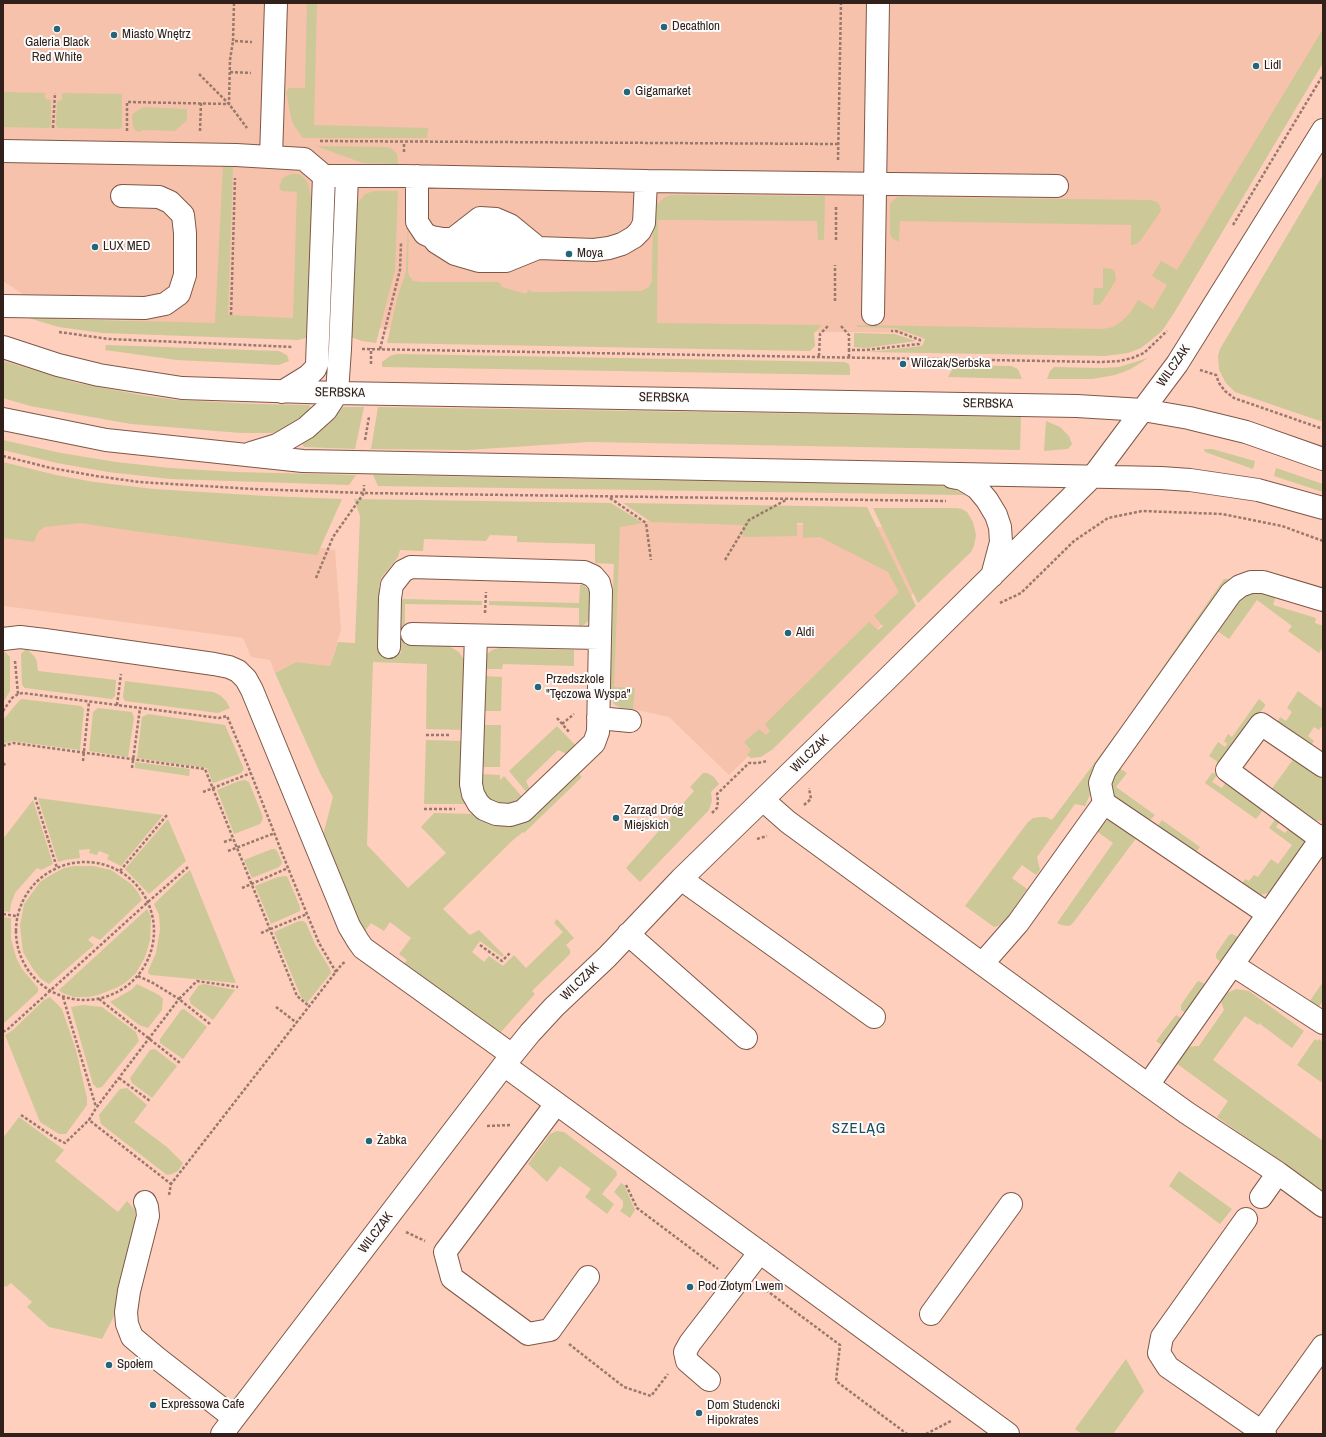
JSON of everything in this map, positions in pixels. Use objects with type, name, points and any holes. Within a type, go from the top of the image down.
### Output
[{"type":"street","points":[[271,156],[276,3]]},
{"type":"street","points":[[873,314],[878,3]]},
{"type":"street","name":"WILCZAK","points":[[228,1426],[508,1060],[554,1007],[681,879],[1094,476],[1177,364],[1323,130]]},
{"type":"street","points":[[3,151],[271,156],[304,159],[324,176],[417,176],[646,181],[1057,186]]},
{"type":"street","points":[[282,392],[312,373],[317,364],[324,176]]},
{"type":"street","points":[[242,456],[276,445],[296,435],[326,410],[337,393],[347,176]]},
{"type":"street","points":[[417,176],[417,222],[425,234],[443,238],[500,240],[538,248],[594,250],[622,244],[634,237],[640,231],[644,223],[646,181]]},
{"type":"street","points":[[3,306],[145,308],[165,304],[179,294],[185,275],[185,233],[183,215],[170,202],[159,196],[122,196]]},
{"type":"street","name":"SERBSKA","points":[[3,348],[58,365],[99,375],[182,388],[282,392],[1014,404],[1143,410],[1189,418],[1246,432],[1323,459]]},
{"type":"street","points":[[3,419],[106,440],[242,456],[303,461],[364,464],[590,466],[1161,478],[1190,480],[1258,490],[1323,508]]},
{"type":"street","points":[[929,473],[962,479],[977,488],[987,500],[1000,527],[1001,542],[992,576]]},
{"type":"street","points":[[389,647],[390,598],[392,585],[397,576],[403,571],[411,568],[584,572],[593,576],[599,583],[601,591],[598,732],[594,743],[523,811],[510,815],[496,814],[484,809],[478,803],[473,794],[471,784],[480,636]]},
{"type":"street","points":[[1268,914],[1104,804],[1100,783],[1105,770],[1231,593],[1240,586],[1251,582],[1263,582],[1323,600]]},
{"type":"street","points":[[412,634],[599,638]]},
{"type":"street","points":[[8,638],[20,637],[124,651],[220,665],[238,671],[246,679],[252,690],[352,934],[363,948],[508,1060],[556,1104],[760,1252],[1004,1433]]},
{"type":"street","points":[[598,718],[630,720]]},
{"type":"street","points":[[1148,1085],[1322,837],[1227,770],[1261,724],[1323,766]]},
{"type":"street","points":[[762,800],[798,829],[1148,1085],[1278,1173],[1323,1206]]},
{"type":"street","points":[[983,963],[1018,923],[1104,804]]},
{"type":"street","points":[[681,879],[874,1017]]},
{"type":"street","points":[[628,934],[746,1038]]},
{"type":"street","points":[[1233,965],[1323,1023]]},
{"type":"street","points":[[556,1104],[445,1252],[452,1278],[528,1334],[550,1330],[588,1277]]},
{"type":"street","points":[[1261,1198],[1278,1173]]},
{"type":"street","points":[[145,1202],[148,1216],[129,1291],[126,1312],[127,1324],[132,1336],[228,1426]]},
{"type":"street","points":[[931,1314],[1011,1204]]},
{"type":"street","points":[[1246,1219],[1162,1336],[1159,1353],[1168,1367],[1264,1433],[1323,1346]]},
{"type":"street","points":[[708,1380],[687,1361],[685,1352],[690,1343],[760,1252]]},
{"type":"path","points":[[229,104],[234,3]]},
{"type":"path","points":[[838,164],[841,3]]},
{"type":"path","points":[[233,41],[255,42]]},
{"type":"path","points":[[230,72],[248,73]]},
{"type":"path","points":[[199,74],[229,104],[249,132]]},
{"type":"path","points":[[1230,231],[1323,74]]},
{"type":"path","points":[[53,135],[55,93]]},
{"type":"path","points":[[128,135],[128,102],[229,104]]},
{"type":"path","points":[[200,136],[201,103]]},
{"type":"path","points":[[317,141],[839,144]]},
{"type":"path","points":[[231,315],[235,175]]},
{"type":"path","points":[[836,204],[836,240]]},
{"type":"path","points":[[380,349],[400,270],[402,239]]},
{"type":"path","points":[[835,265],[835,300]]},
{"type":"path","points":[[819,356],[820,334],[829,325]]},
{"type":"path","points":[[841,326],[849,335],[849,357]]},
{"type":"path","points":[[340,349],[371,348],[1102,362],[1120,361],[1144,353],[1166,333],[1170,327]]},
{"type":"path","points":[[849,350],[866,350],[919,344],[920,340],[896,331],[888,331]]},
{"type":"path","points":[[56,332],[109,339],[318,348]]},
{"type":"path","points":[[371,348],[371,364]]},
{"type":"path","points":[[1216,375],[1219,383],[1225,391],[1234,398],[1323,429]]},
{"type":"path","points":[[364,442],[369,414]]},
{"type":"path","points":[[3,456],[58,469],[139,482],[253,490],[609,497],[952,501]]},
{"type":"path","points":[[316,578],[332,537],[364,493]]},
{"type":"path","points":[[609,497],[646,523],[651,560]]},
{"type":"path","points":[[725,560],[749,520],[787,499]]},
{"type":"path","points":[[1074,542],[1108,518],[1142,510],[1222,514],[1282,526],[1323,541]]},
{"type":"path","points":[[480,636],[486,570]]},
{"type":"path","points":[[8,638],[18,694]]},
{"type":"path","points":[[117,705],[124,651]]},
{"type":"path","points":[[3,711],[12,698],[23,693],[219,718],[227,716],[251,772],[307,914],[319,942],[336,972]]},
{"type":"path","points":[[83,761],[89,702]]},
{"type":"path","points":[[132,768],[140,708]]},
{"type":"path","points":[[3,746],[14,743],[205,769],[297,996],[309,1006]]},
{"type":"path","points":[[3,763],[6,766]]},
{"type":"path","points":[[203,792],[251,772]]},
{"type":"path","points":[[35,797],[57,868]]},
{"type":"path","points":[[120,871],[167,815]]},
{"type":"path","points":[[228,851],[274,833]]},
{"type":"path","points":[[224,842],[233,838]]},
{"type":"path","points":[[76,862],[101,863],[120,871],[134,881],[142,890],[154,919],[154,938],[152,950],[148,962],[138,976],[123,990],[99,1000],[75,1000],[63,997],[41,985],[33,976],[20,955],[16,943],[16,916],[26,895],[33,885],[42,876],[57,868],[76,862]]},
{"type":"path","points":[[3,1032],[188,867]]},
{"type":"path","points":[[242,888],[288,868]]},
{"type":"path","points":[[3,914],[16,916]]},
{"type":"path","points":[[261,933],[307,914]]},
{"type":"path","points":[[480,945],[502,961],[511,952]]},
{"type":"path","points":[[167,1200],[171,1184],[342,964],[347,961]]},
{"type":"path","points":[[138,976],[153,983],[179,999],[210,1024]]},
{"type":"path","points":[[21,1115],[65,1143],[89,1120],[96,1108],[179,999],[197,981],[238,988]]},
{"type":"path","points":[[63,997],[96,1108]]},
{"type":"path","points":[[99,1000],[180,1063]]},
{"type":"path","points":[[276,1007],[297,1023]]},
{"type":"path","points":[[119,1078],[150,1101]]},
{"type":"path","points":[[89,1120],[171,1184]]},
{"type":"path","points":[[626,1183],[637,1208],[717,1269],[750,1278],[840,1345],[836,1381],[907,1434]]},
{"type":"path","points":[[550,1330],[624,1387],[650,1396],[685,1352]]},
{"type":"path","points":[[926,1434],[952,1421]]},
{"type":"shaded area","points":[[3,3],[1323,3],[1323,58],[1167,312],[1098,334],[214,327],[54,315],[3,281]]},
{"type":"shaded area","points":[[307,3],[317,3],[314,125],[428,128],[427,138],[303,138],[293,124],[286,92],[289,88],[305,88]]},
{"type":"shaded area","points":[[1323,29],[1323,63],[1174,313],[1162,331],[1141,348],[1128,353],[1105,356],[867,352],[922,346],[925,339],[896,328],[857,327],[856,325],[1103,329],[1113,327],[1122,321],[1130,313],[1138,300],[1153,309],[1167,285],[1152,276],[1161,261],[1177,270]]},
{"type":"shaded area","points":[[3,92],[45,93],[45,99],[51,100],[51,125],[49,128],[3,127]]},
{"type":"shaded area","points":[[62,93],[122,94],[122,127],[118,129],[58,128],[56,125],[57,101],[62,100]]},
{"type":"shaded area","points":[[144,107],[187,109],[187,120],[175,131],[136,131],[133,127],[132,115]]},
{"type":"shaded area","points":[[316,146],[391,148],[397,154],[398,164],[363,163]]},
{"type":"shaded area","points":[[223,166],[233,167],[228,315],[293,318],[297,192],[282,191],[279,187],[282,179],[292,174],[302,176],[308,183],[312,202],[308,335],[306,338],[298,340],[102,333],[59,327],[25,317],[53,315],[59,319],[215,323]]},
{"type":"shaded area","points":[[1323,175],[1323,422],[1235,392],[1226,383],[1222,376],[1219,369],[1218,356],[1220,349]]},
{"type":"shaded area","points":[[374,191],[398,191],[395,270],[376,343],[362,341],[351,337],[356,205],[365,194]]},
{"type":"shaded area","points":[[672,195],[825,196],[824,240],[818,240],[817,221],[658,220],[657,323],[822,325],[814,333],[815,346],[810,351],[387,343],[398,295],[406,272],[409,202],[408,272],[413,281],[497,282],[500,283],[502,287],[526,294],[528,290],[532,292],[642,291],[649,287],[652,281],[653,216],[655,206],[665,197]]},
{"type":"shaded area","points":[[897,197],[1150,200],[1157,202],[1161,211],[1140,241],[1131,245],[1131,225],[900,221],[899,242],[892,238],[890,234],[890,204]]},
{"type":"shaded area","points":[[1103,268],[1112,269],[1115,272],[1116,280],[1102,302],[1098,305],[1093,305],[1094,288],[1103,288]]},
{"type":"shaded area","points":[[854,333],[895,334],[916,341],[866,348],[854,347]]},
{"type":"shaded area","points":[[106,345],[279,351],[287,355],[289,361],[279,365],[177,360],[105,350]]},
{"type":"shaded area","points":[[397,354],[845,362],[849,364],[850,375],[382,367],[382,362],[390,356]]},
{"type":"shaded area","points":[[1148,358],[1131,369],[1115,375],[1092,379],[1047,379],[1050,371],[1054,367],[1119,367]]},
{"type":"shaded area","points":[[3,361],[77,383],[141,395],[177,400],[308,405],[311,408],[302,418],[273,433],[241,433],[131,424],[30,406],[3,398]]},
{"type":"shaded area","points":[[954,366],[1011,366],[1018,369],[1022,379],[948,377]]},
{"type":"shaded area","points":[[343,407],[364,407],[355,449],[304,447],[303,442]]},
{"type":"shaded area","points":[[378,407],[1021,417],[1020,450],[589,442],[467,450],[371,449]]},
{"type":"shaded area","points":[[1046,421],[1060,427],[1069,436],[1072,444],[1068,449],[1044,451]]},
{"type":"shaded area","points":[[3,440],[61,453],[116,462],[170,468],[236,472],[356,475],[349,485],[171,479],[108,472],[57,463],[3,450]]},
{"type":"shaded area","points":[[1204,449],[1212,449],[1255,461],[1253,469],[1205,452]]},
{"type":"shaded area","points":[[3,462],[56,475],[94,482],[154,489],[342,499],[317,555],[80,523],[44,527],[38,532],[34,542],[3,538]]},
{"type":"shaded area","points":[[1276,468],[1323,484],[1323,492],[1274,476]]},
{"type":"shaded area","points":[[373,475],[931,485],[953,489],[965,495],[378,486]]},
{"type":"shaded area","points":[[354,499],[611,503],[643,523],[620,527],[614,687],[635,688],[633,709],[621,708],[614,704],[610,690],[614,564],[595,563],[595,544],[517,542],[517,536],[490,535],[486,541],[424,539],[423,551],[400,550],[398,557],[381,578],[379,587],[378,652],[401,653],[402,599],[482,601],[482,605],[405,604],[405,645],[449,646],[459,652],[464,660],[464,730],[426,729],[427,664],[373,662],[367,845],[408,888],[446,853],[421,827],[434,813],[476,814],[486,821],[577,772],[582,777],[524,833],[523,832],[513,840],[443,909],[470,935],[479,930],[504,955],[502,957],[480,941],[472,952],[484,962],[489,956],[503,966],[514,955],[526,968],[563,932],[554,923],[557,919],[574,938],[566,945],[570,950],[570,954],[532,991],[535,994],[501,1032],[404,964],[407,960],[399,954],[411,938],[390,922],[384,931],[371,923],[364,932],[323,835],[333,797],[320,773],[275,673],[296,662],[330,666],[338,642],[355,643],[360,516]]},
{"type":"shaded area","points":[[623,503],[867,507],[916,606],[773,749],[761,757],[751,758],[747,755],[751,750],[744,742],[759,729],[766,735],[770,731],[765,724],[869,622],[878,630],[883,626],[874,616],[899,592],[888,572],[820,537],[803,538],[803,523],[797,523],[797,536],[743,537],[743,525],[651,522]]},
{"type":"shaded area","points":[[873,508],[962,509],[967,512],[973,522],[976,535],[974,546],[971,552],[918,603]]},
{"type":"shaded area","points":[[79,516],[335,550],[341,630],[330,666],[296,662],[275,673],[270,660],[251,657],[243,638],[5,606],[3,608],[3,523]]},
{"type":"shaded area","points":[[652,520],[882,527],[914,593],[729,775],[669,717],[633,709],[621,708],[614,704],[612,698],[610,690],[615,525]]},
{"type":"shaded area","points":[[1224,579],[1231,579],[1091,792],[1085,806],[1075,804],[1037,857],[1040,870],[1036,875],[1022,865],[1012,878],[1027,889],[1005,921],[994,927],[965,906],[1028,822],[1033,818],[1040,817],[1046,817],[1052,820],[1127,719]]},
{"type":"shaded area","points":[[580,585],[587,588],[590,593],[589,620],[579,627],[579,608],[489,605],[489,601],[579,603]]},
{"type":"shaded area","points":[[1242,590],[1277,593],[1273,605],[1316,618],[1315,623],[1323,626],[1323,647],[1319,653],[1288,631],[1292,626],[1257,600],[1229,639],[1213,628]]},
{"type":"shaded area","points":[[499,648],[574,650],[574,666],[503,664],[502,669],[482,669],[485,656],[492,650]]},
{"type":"shaded area","points":[[25,650],[28,650],[35,657],[38,671],[116,680],[115,696],[112,699],[25,688],[22,685],[21,654]]},
{"type":"shaded area","points":[[5,652],[10,657],[10,691],[3,703],[3,653]]},
{"type":"shaded area","points":[[482,676],[502,677],[501,711],[481,711]]},
{"type":"shaded area","points":[[125,681],[213,692],[220,695],[230,708],[218,713],[125,701],[123,697]]},
{"type":"shaded area","points":[[1298,691],[1323,709],[1323,725],[1319,730],[1314,727],[1308,736],[1314,741],[1311,745],[1277,723],[1280,717],[1286,721],[1292,712],[1287,708]]},
{"type":"shaded area","points":[[21,699],[81,706],[84,709],[80,750],[12,741],[3,744],[3,720]]},
{"type":"shaded area","points":[[1259,699],[1265,704],[1265,706],[1223,764],[1209,756],[1218,742],[1225,747],[1227,744],[1224,741],[1228,734],[1232,737]]},
{"type":"shaded area","points":[[98,708],[132,712],[134,718],[128,757],[89,751],[93,712]]},
{"type":"shaded area","points":[[148,714],[225,725],[244,769],[241,773],[213,783],[207,768],[137,758],[142,717]]},
{"type":"shaded area","points":[[481,725],[501,725],[500,767],[480,767]]},
{"type":"shaded area","points":[[557,726],[577,747],[569,755],[558,750],[526,781],[531,792],[528,794],[509,771]]},
{"type":"shaded area","points":[[426,740],[463,741],[468,804],[424,804]]},
{"type":"shaded area","points":[[1294,758],[1323,779],[1323,819],[1321,821],[1313,820],[1271,790]]},
{"type":"shaded area","points":[[135,762],[190,769],[189,776],[135,768]]},
{"type":"shaded area","points":[[1116,766],[1127,773],[1116,787],[1155,815],[1149,821],[1118,801],[1113,795],[1110,788]]},
{"type":"shaded area","points":[[703,773],[707,773],[714,777],[719,784],[711,792],[712,801],[709,810],[640,882],[626,868],[694,791],[690,787]]},
{"type":"shaded area","points":[[1212,773],[1217,775],[1212,782],[1222,788],[1226,782],[1263,810],[1256,819],[1205,783]]},
{"type":"shaded area","points":[[480,774],[500,775],[500,780],[504,776],[524,799],[513,806],[495,805],[480,790]]},
{"type":"shaded area","points":[[245,780],[249,782],[263,817],[260,824],[234,834],[217,790]]},
{"type":"shaded area","points":[[38,798],[163,815],[121,866],[107,859],[109,855],[99,851],[97,855],[89,853],[90,849],[79,850],[80,858],[58,862]]},
{"type":"shaded area","points":[[33,800],[53,864],[41,870],[37,868],[15,893],[10,912],[3,911],[3,839]]},
{"type":"shaded area","points":[[1276,818],[1281,820],[1276,827],[1285,833],[1290,827],[1306,841],[1276,887],[1268,893],[1259,895],[1242,884],[1245,879],[1249,881],[1254,875],[1258,877],[1271,859],[1278,864],[1292,845],[1269,828]]},
{"type":"shaded area","points":[[168,819],[186,861],[149,894],[125,869]]},
{"type":"shaded area","points":[[1110,820],[1137,837],[1073,923],[1069,926],[1061,925],[1057,923],[1113,843],[1095,830],[1104,821]]},
{"type":"shaded area","points":[[1162,820],[1200,847],[1196,852],[1194,853],[1157,827]]},
{"type":"shaded area","points":[[272,849],[277,851],[282,862],[281,865],[252,878],[244,860]]},
{"type":"shaded area","points":[[74,866],[93,866],[111,870],[131,884],[142,900],[100,940],[92,936],[88,940],[94,945],[49,984],[40,978],[23,952],[20,925],[24,904],[40,882],[64,868]]},
{"type":"shaded area","points":[[190,870],[236,983],[151,975],[148,973],[156,953],[160,929],[159,915],[154,904]]},
{"type":"shaded area","points":[[286,876],[300,907],[300,911],[271,924],[255,886],[278,877]]},
{"type":"shaded area","points":[[147,909],[151,917],[150,940],[145,957],[136,973],[125,983],[116,988],[89,997],[74,997],[62,993],[59,990]]},
{"type":"shaded area","points":[[3,917],[11,918],[11,939],[16,957],[22,969],[38,988],[38,992],[3,1024]]},
{"type":"shaded area","points":[[299,921],[306,923],[315,944],[331,973],[307,1003],[301,997],[274,932]]},
{"type":"shaded area","points":[[1232,934],[1240,938],[1222,963],[1216,958],[1216,954],[1229,935]]},
{"type":"shaded area","points":[[1199,981],[1207,985],[1186,1013],[1181,1010],[1181,1005]]},
{"type":"shaded area","points":[[1323,982],[1323,1001],[1318,1008],[1307,1005]]},
{"type":"shaded area","points":[[137,984],[159,995],[163,999],[162,1010],[148,1028],[139,1025],[110,1002],[131,990]]},
{"type":"shaded area","points":[[205,984],[235,990],[213,1020],[191,1004],[189,999],[199,985]]},
{"type":"shaded area","points":[[1236,989],[1249,991],[1304,1031],[1292,1048],[1259,1023],[1258,1025],[1245,1016],[1213,1060],[1323,1141],[1323,1191],[1217,1117],[1228,1101],[1176,1063],[1186,1047],[1199,1046],[1224,1010],[1220,998]]},
{"type":"shaded area","points":[[50,997],[62,1009],[76,1050],[87,1098],[87,1105],[66,1134],[59,1134],[40,1122],[5,1035],[13,1030],[44,1000]]},
{"type":"shaded area","points":[[83,1005],[102,1007],[136,1032],[139,1041],[102,1087],[97,1088],[93,1084],[71,1007]]},
{"type":"shaded area","points":[[184,1009],[207,1027],[183,1059],[160,1043],[160,1039],[181,1010]]},
{"type":"shaded area","points":[[1176,1015],[1183,1019],[1163,1046],[1156,1041]]},
{"type":"shaded area","points":[[1315,1039],[1317,1041],[1319,1039],[1323,1042],[1323,1080],[1321,1082],[1297,1065]]},
{"type":"shaded area","points":[[155,1049],[177,1066],[152,1098],[132,1083],[130,1078],[150,1050]]},
{"type":"shaded area","points":[[127,1088],[147,1105],[134,1122],[168,1148],[183,1163],[178,1171],[167,1175],[101,1124],[99,1115],[120,1089]]},
{"type":"shaded area","points":[[19,1117],[64,1150],[55,1161],[118,1212],[127,1201],[135,1210],[136,1228],[113,1318],[102,1339],[49,1327],[27,1307],[32,1302],[11,1283],[6,1287],[3,1285],[3,1138]]},
{"type":"shaded area","points":[[557,1131],[564,1132],[616,1171],[617,1175],[602,1194],[614,1204],[607,1214],[585,1197],[591,1189],[560,1166],[547,1182],[528,1164],[550,1134]]},
{"type":"shaded area","points":[[1179,1171],[1232,1209],[1220,1224],[1169,1186]]},
{"type":"shaded area","points":[[621,1183],[624,1185],[635,1210],[630,1218],[620,1211],[623,1207],[623,1201],[614,1192]]},
{"type":"shaded area","points":[[1126,1359],[1144,1391],[1113,1434],[1082,1434],[1075,1429]]},
{"type":"place","name":"Decathlon","points":[[664,27]]},
{"type":"place","name":"Galeria Black Red White","points":[[57,29]]},
{"type":"place","name":"Miasto Wnętrz","points":[[114,35]]},
{"type":"place","name":"Lidl","points":[[1256,66]]},
{"type":"place","name":"Gigamarket","points":[[627,92]]},
{"type":"place","name":"LUX MED","points":[[95,247]]},
{"type":"place","name":"Moya","points":[[569,254]]},
{"type":"place","name":"Wilczak/Serbska","points":[[903,364]]},
{"type":"place","name":"Aldi","points":[[788,633]]},
{"type":"place","name":"Przedszkole \"Tęczowa Wyspa\"","points":[[538,687]]},
{"type":"place","name":"Zarząd Dróg Miejskich","points":[[616,818]]},
{"type":"place","name":"Żabka","points":[[369,1141]]},
{"type":"place","name":"Pod Złotym Lwem","points":[[690,1287]]},
{"type":"place","name":"Społem","points":[[109,1365]]},
{"type":"place","name":"Expressowa Cafe","points":[[153,1405]]},
{"type":"place","name":"Dom Studencki Hipokrates","points":[[699,1413]]},
{"type":"district","name":"SZELĄG","points":[[859,1129]]}]
